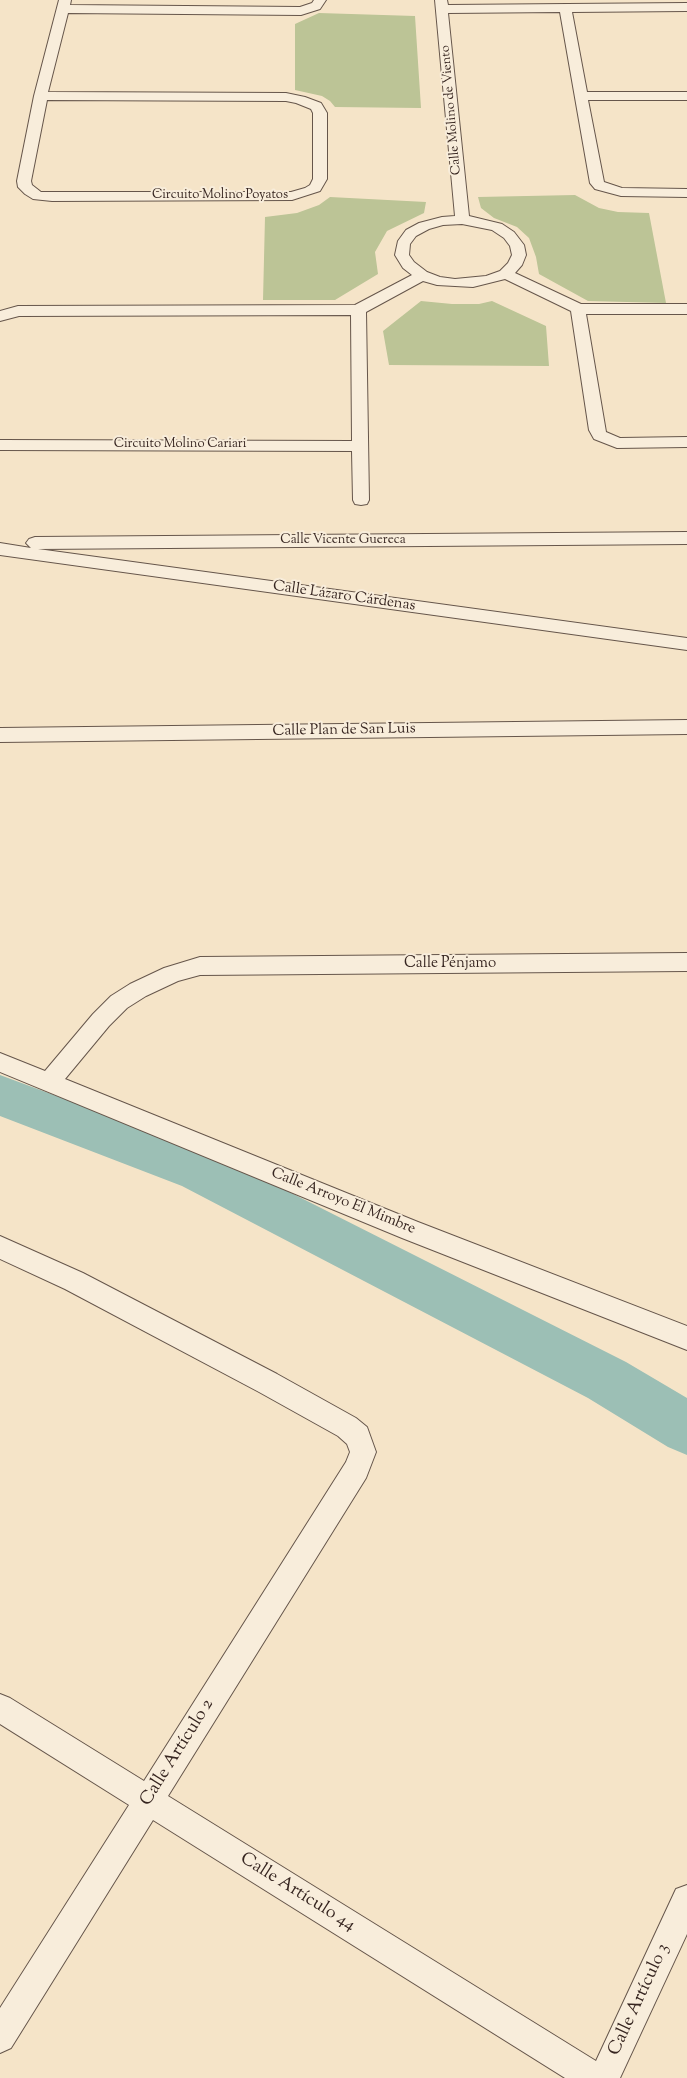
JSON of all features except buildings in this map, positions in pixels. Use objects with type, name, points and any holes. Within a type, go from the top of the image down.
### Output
[{"type":"street","name":"Circuito Molino Poyatos","points":[[41,96],[286,98],[300,100],[316,106],[320,113],[320,179],[316,188],[310,191],[292,196],[38,196],[25,187],[24,181],[41,96],[64,4],[301,11],[316,6],[320,0]]},
{"type":"street","points":[[441,4],[565,8],[642,3],[687,7]]},
{"type":"street","name":"Calle Molino de Viento","points":[[441,4],[462,220]]},
{"type":"street","points":[[565,8],[597,183],[600,186],[621,192],[687,193]]},
{"type":"street","points":[[582,96],[687,96]]},
{"type":"street","points":[[462,220],[480,222],[497,227],[509,235],[517,245],[519,255],[515,265],[505,274],[490,280],[473,283],[437,281],[422,275],[408,266],[402,255],[403,244],[411,233],[424,226],[442,221],[462,220]]},
{"type":"street","points":[[505,274],[578,309],[687,308]]},
{"type":"street","points":[[0,316],[18,311],[358,310],[422,275]]},
{"type":"street","points":[[578,309],[597,430],[600,434],[617,443],[687,442]]},
{"type":"street","points":[[358,310],[361,500]]},
{"type":"street","name":"Circuito Molino Cariari","points":[[0,445],[360,446]]},
{"type":"street","name":"Calle Vicente Guereca","points":[[0,543],[687,538]]},
{"type":"street","name":"Calle Lázaro Cárdenas","points":[[0,549],[687,644]]},
{"type":"street","name":"Calle Plan de San Luis","points":[[0,735],[687,727]]},
{"type":"street","name":"Calle Pénjamo","points":[[49,1082],[119,1002],[138,990],[172,974],[200,966],[687,962]]},
{"type":"street","name":"Calle Arroyo El Mimbre","points":[[0,1062],[410,1230],[687,1338]]},
{"type":"street","name":"Calle Artículo 2","points":[[0,1247],[74,1281],[268,1383],[347,1427],[358,1436],[363,1452],[357,1469],[0,2037]]},
{"type":"street","name":"Calle Artículo 44","points":[[0,1708],[594,2078]]},
{"type":"street","name":"Calle Artículo 3","points":[[604,2078],[687,1900]]},
{"type":"green space","points":[[319,13],[415,16],[421,108],[335,107],[330,101],[322,96],[295,90],[295,24]]},
{"type":"green space","points":[[575,195],[599,208],[618,212],[649,213],[666,303],[588,301],[539,274],[536,257],[529,238],[517,227],[494,218],[481,208],[478,197]]},
{"type":"green space","points":[[330,197],[426,202],[424,213],[387,231],[375,252],[378,274],[335,300],[263,300],[265,217],[297,213],[319,205]]},
{"type":"green space","points":[[421,301],[452,304],[479,304],[492,301],[546,326],[549,366],[389,365],[383,331]]},
{"type":"waterway","points":[[0,1095],[200,1171],[607,1380],[687,1428]]}]
